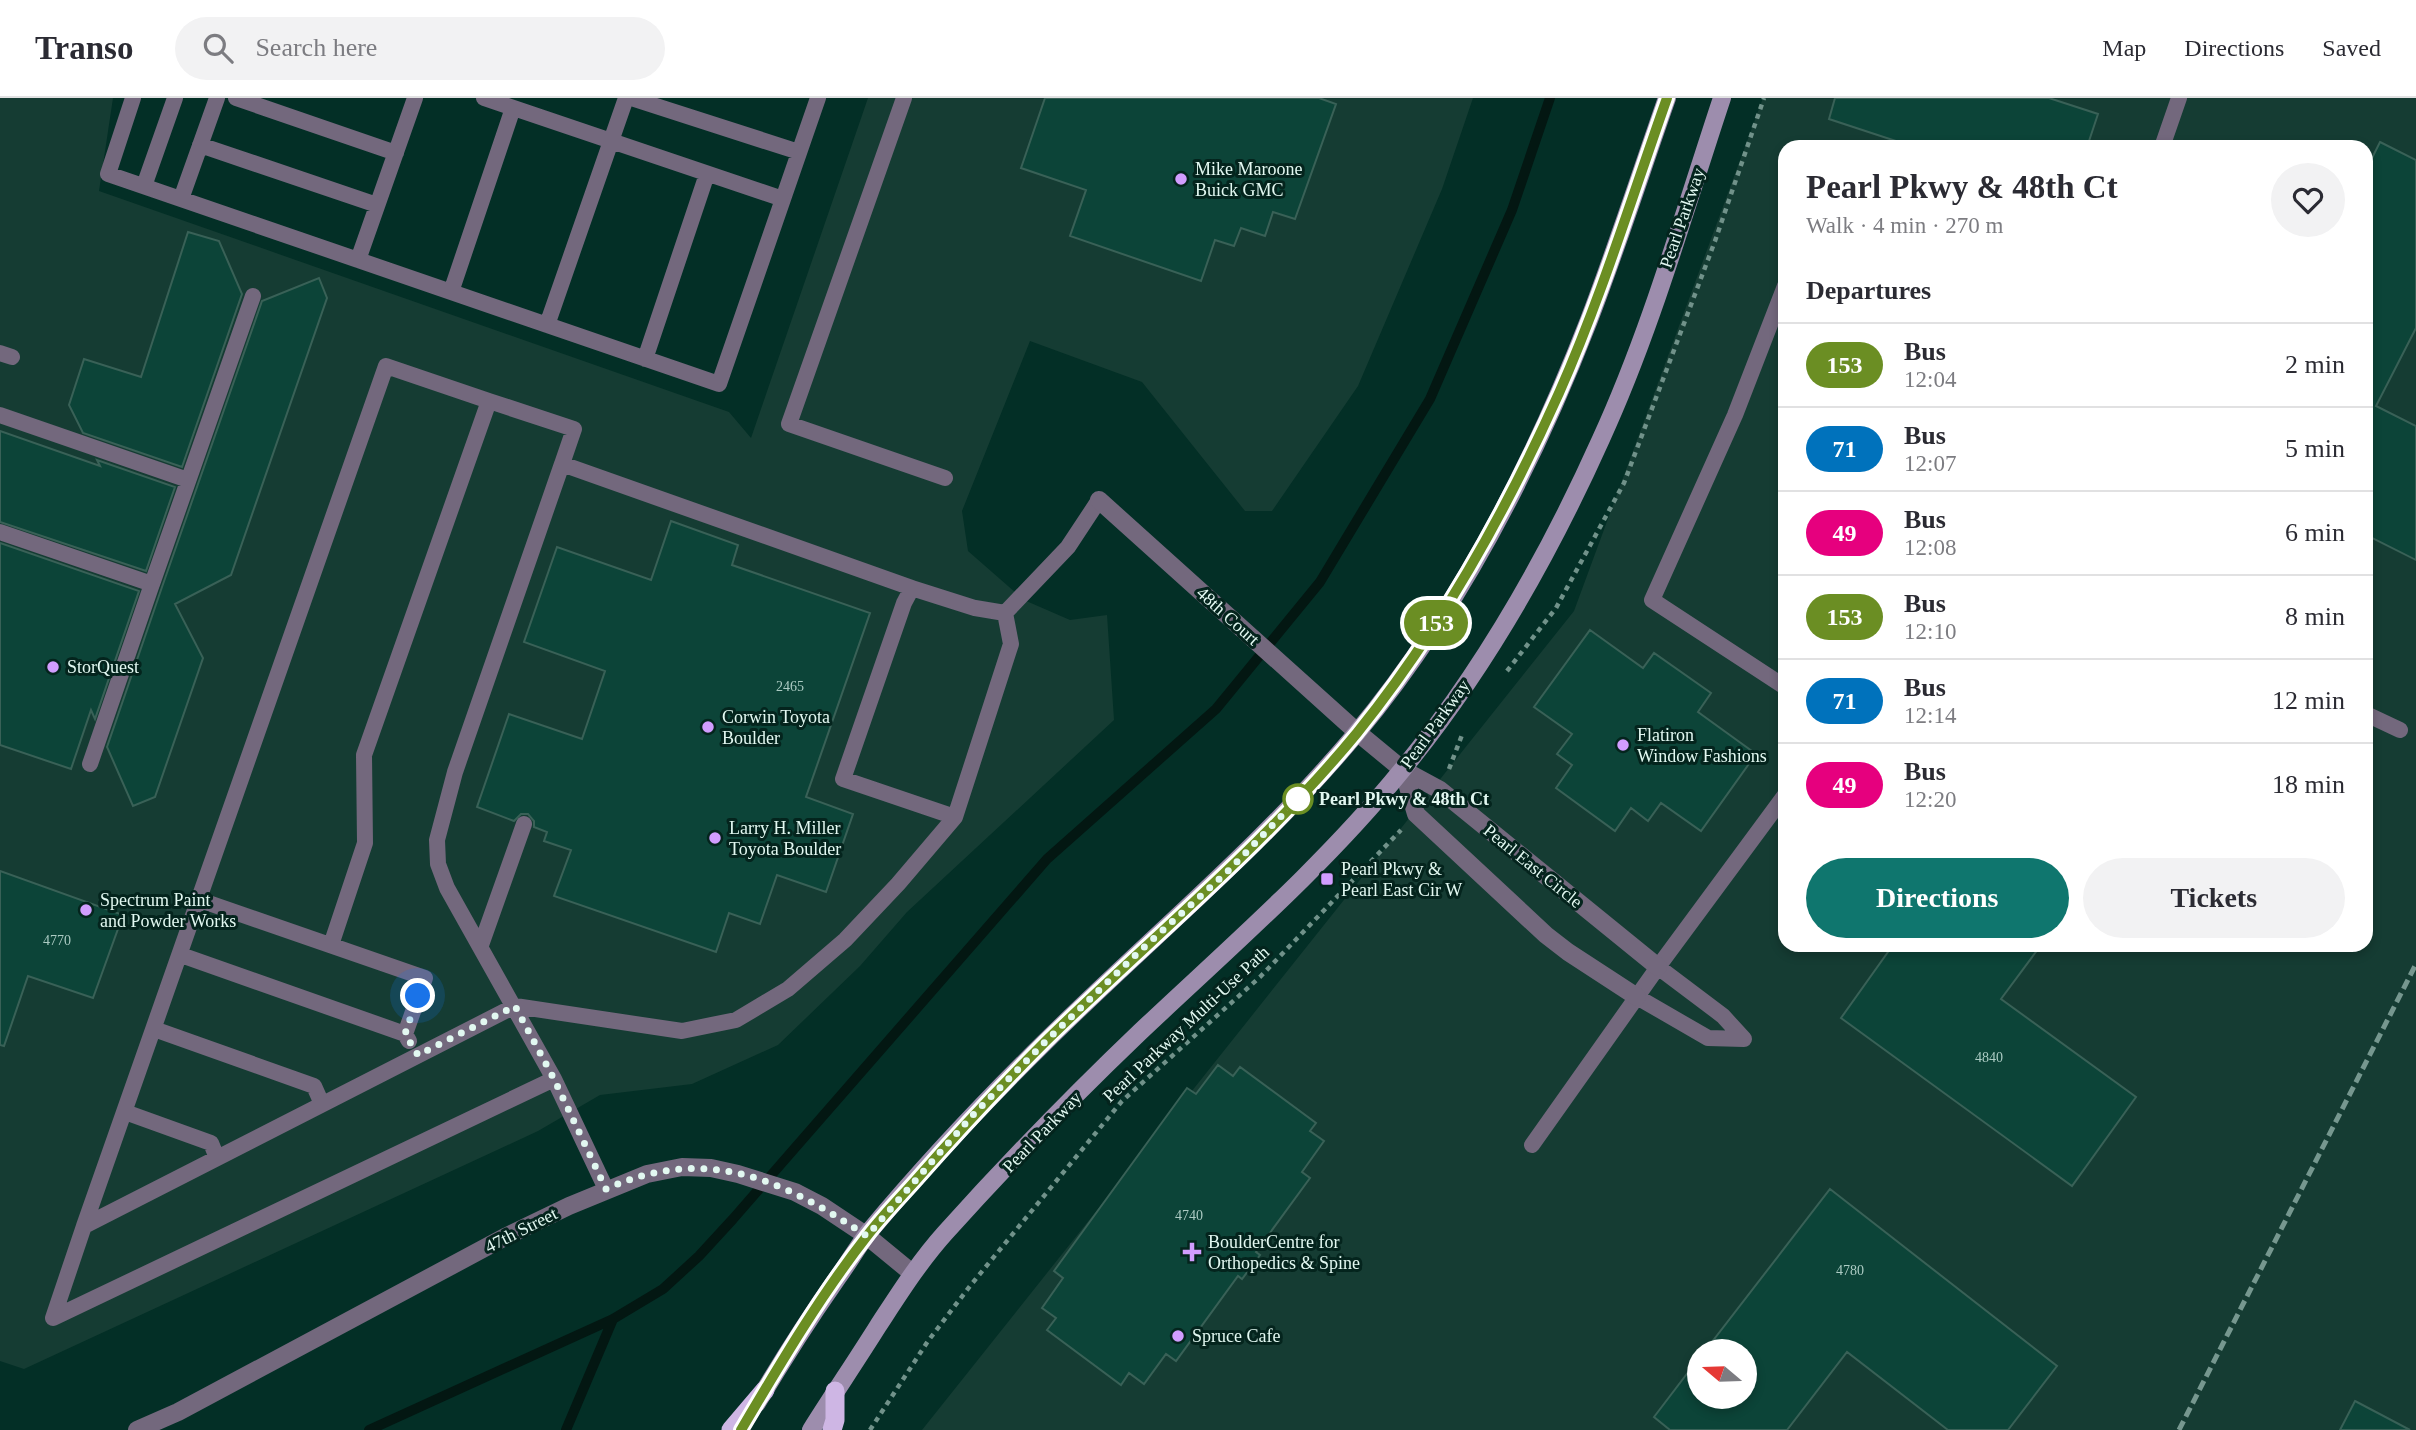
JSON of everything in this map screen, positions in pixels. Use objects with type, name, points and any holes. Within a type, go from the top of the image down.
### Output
[{"type":"highway","points":[[731,1430],[765,1390]]},
{"type":"highway","points":[[832,1430],[835,1420],[835,1391]]},
{"type":"main road","points":[[741,1430],[867,1236],[971,1117],[1141,950],[1226,873],[1292,806],[1357,732],[1419,649],[1455,595],[1524,469],[1560,390],[1590,317],[1667,98]]},
{"type":"main road","name":"Pearl Parkway","points":[[811,1430],[912,1272],[944,1234],[1137,1035],[1275,908],[1343,837],[1403,770],[1457,695],[1504,624],[1602,439],[1640,342],[1723,98]]},
{"type":"street","name":"48th Court","points":[[1099,500],[1357,732]]},
{"type":"street","name":"Pearl East Circle","points":[[1357,732],[1403,770],[1440,790],[1658,967]]},
{"type":"street","points":[[1403,770],[1416,814],[1546,934],[1568,952],[1637,997]]},
{"type":"street","name":"47th Street","points":[[137,1430],[178,1412],[507,1236],[606,1189],[647,1174],[682,1167],[711,1168],[794,1192],[822,1206],[867,1236],[912,1272]]},
{"type":"lane","points":[[133,98],[108,174],[719,384],[817,98]]},
{"type":"lane","points":[[144,186],[175,98]]},
{"type":"lane","points":[[181,199],[217,98]]},
{"type":"lane","points":[[236,98],[396,153]]},
{"type":"lane","points":[[358,260],[414,98]]},
{"type":"lane","points":[[484,98],[783,200]]},
{"type":"lane","points":[[547,325],[626,98]]},
{"type":"lane","points":[[631,98],[799,152]]},
{"type":"lane","points":[[904,98],[789,424],[945,478]]},
{"type":"lane","points":[[2164,140],[2179,98]]},
{"type":"lane","points":[[452,292],[513,108]]},
{"type":"lane","points":[[200,145],[377,205]]},
{"type":"lane","points":[[645,359],[707,174]]},
{"type":"lane","points":[[90,764],[253,296]]},
{"type":"lane","points":[[1778,304],[1735,415],[1652,600],[1778,682]]},
{"type":"lane","points":[[554,1079],[53,1318],[386,366],[574,429],[455,772],[437,840],[438,864],[447,888],[554,1079],[606,1189]]},
{"type":"lane","points":[[331,945],[365,843],[364,755],[489,401]]},
{"type":"lane","points":[[0,415],[188,480]]},
{"type":"lane","points":[[562,464],[912,587],[975,608],[1005,613]]},
{"type":"lane","points":[[1005,613],[1068,547],[1099,500]]},
{"type":"lane","points":[[0,532],[152,584]]},
{"type":"lane","points":[[912,587],[904,603],[843,779],[955,817]]},
{"type":"lane","points":[[84,1226],[515,1006],[682,1031],[736,1020],[788,989],[845,940],[898,884],[955,817],[1011,644],[1005,613]]},
{"type":"lane","points":[[2373,716],[2400,730]]},
{"type":"lane","points":[[1532,1145],[1658,967],[1778,804]]},
{"type":"lane","points":[[481,945],[524,824]]},
{"type":"lane","points":[[200,900],[425,978],[405,1034]]},
{"type":"lane","points":[[181,955],[405,1034],[418,1055]]},
{"type":"lane","points":[[1637,997],[1708,1038],[1744,1039],[1723,1016],[1658,967]]},
{"type":"lane","points":[[154,1029],[313,1086],[322,1104]]},
{"type":"lane","points":[[125,1112],[211,1143],[217,1158]]},
{"type":"path","name":"Pearl Parkway Multi-Use Path","points":[[870,1430],[928,1341],[970,1286],[1122,1101],[1260,977],[1416,814]]},
{"type":"shaded area","points":[[0,98],[113,98],[99,191],[729,412],[751,438],[868,98],[1473,98],[1442,189],[1358,386],[1272,511],[1245,511],[1142,382],[1030,341],[962,511],[968,551],[1024,600],[1070,620],[1107,615],[1114,720],[907,912],[860,966],[778,1045],[692,1084],[600,1095],[538,1131],[24,1369],[0,1361]]},
{"type":"shaded area","points":[[1763,98],[2416,98],[2416,1430],[922,1430],[1574,611]]},
{"type":"building","name":"Mike Maroone Buick GMC","points":[[1045,98],[1319,98],[1336,104],[1295,219],[1273,212],[1265,236],[1241,228],[1234,246],[1215,240],[1201,281],[1070,236],[1086,190],[1021,168]]},
{"type":"building","points":[[1835,98],[2049,98],[2098,114],[2089,140],[1893,140],[1829,119]]},
{"type":"building","points":[[2380,142],[2416,160],[2416,328],[2376,406],[2416,426],[2416,560],[2373,538],[2373,156]]},
{"type":"building","points":[[188,232],[219,241],[242,294],[182,467],[83,433],[69,405],[84,359],[141,377]]},
{"type":"building","points":[[319,278],[327,298],[231,575],[175,604],[203,658],[155,797],[133,806],[107,747],[262,301]]},
{"type":"building","points":[[0,431],[100,466],[97,460],[175,487],[146,571],[0,522]]},
{"type":"building","name":"Corwin Toyota Boulder","points":[[671,521],[738,545],[732,565],[870,613],[806,797],[853,814],[826,892],[777,875],[760,924],[729,913],[716,952],[554,896],[571,850],[544,841],[547,832],[534,827],[534,821],[528,814],[521,814],[514,821],[477,807],[509,714],[582,739],[605,671],[524,642],[557,547],[651,580]]},
{"type":"building","name":"StorQuest","points":[[0,543],[139,591],[95,719],[91,710],[71,769],[0,745]]},
{"type":"building","points":[[1590,630],[1643,668],[1654,653],[1711,693],[1698,712],[1756,754],[1701,831],[1661,803],[1648,821],[1631,808],[1615,831],[1556,788],[1572,765],[1557,754],[1572,734],[1534,707]]},
{"type":"building","points":[[0,871],[123,915],[93,998],[28,976],[4,1046],[0,1045]]},
{"type":"building","points":[[1888,952],[2036,952],[2001,999],[2136,1097],[2072,1186],[1841,1018]]},
{"type":"building","points":[[1218,1065],[1233,1076],[1240,1067],[1316,1123],[1310,1131],[1324,1141],[1302,1172],[1310,1178],[1256,1252],[1260,1255],[1242,1279],[1238,1276],[1176,1361],[1166,1354],[1144,1384],[1129,1373],[1121,1385],[1047,1330],[1056,1318],[1042,1308],[1063,1278],[1054,1271],[1187,1088],[1196,1094]]},
{"type":"building","points":[[1830,1189],[2057,1366],[2008,1430],[1948,1430],[1847,1352],[1787,1430],[1670,1430],[1654,1417],[1687,1374],[1687,1409],[1757,1409],[1757,1339],[1714,1339]]},
{"type":"building","points":[[2355,1401],[2410,1430],[2340,1430]]},
{"type":"waterway","points":[[369,1430],[613,1319],[663,1289],[699,1256],[733,1219],[1047,859],[1216,709],[1320,582],[1430,399],[1512,210],[1550,98]]},
{"type":"waterway","points":[[566,1430],[613,1319]]},
{"type":"railway","points":[[2179,1430],[2416,964]]},
{"type":"bus line","name":"153","points":[[741,1430],[867,1236],[971,1117],[1044,1043],[1226,873],[1292,806],[1357,732],[1419,649],[1487,540],[1524,469],[1560,390],[1590,317],[1667,98]]},
{"type":"place","name":"Mike Maroone Buick GMC","points":[[1181,179]]},
{"type":"place","name":"StorQuest","points":[[53,667]]},
{"type":"place","name":"Corwin Toyota Boulder","points":[[708,727]]},
{"type":"place","name":"Flatiron Window Fashions","points":[[1623,745]]},
{"type":"place","name":"Pearl Pkwy & 48th Ct","points":[[1298,799]]},
{"type":"place","name":"Larry H. Miller Toyota Boulder","points":[[715,838]]},
{"type":"place","name":"Pearl Pkwy & Pearl East Cir W","points":[[1327,879]]},
{"type":"place","name":"Spectrum Paint and Powder Works","points":[[86,910]]},
{"type":"place","name":"BoulderCentre for Orthopedics & Spine","points":[[1192,1252]]},
{"type":"place","name":"Spruce Cafe","points":[[1178,1336]]},
{"type":"route","points":[[418,996],[405,1034],[418,1055],[515,1006],[554,1079],[606,1189],[647,1174],[682,1167],[711,1168],[794,1192],[822,1206],[867,1236],[971,1117],[1141,950],[1226,873],[1298,799]]}]
